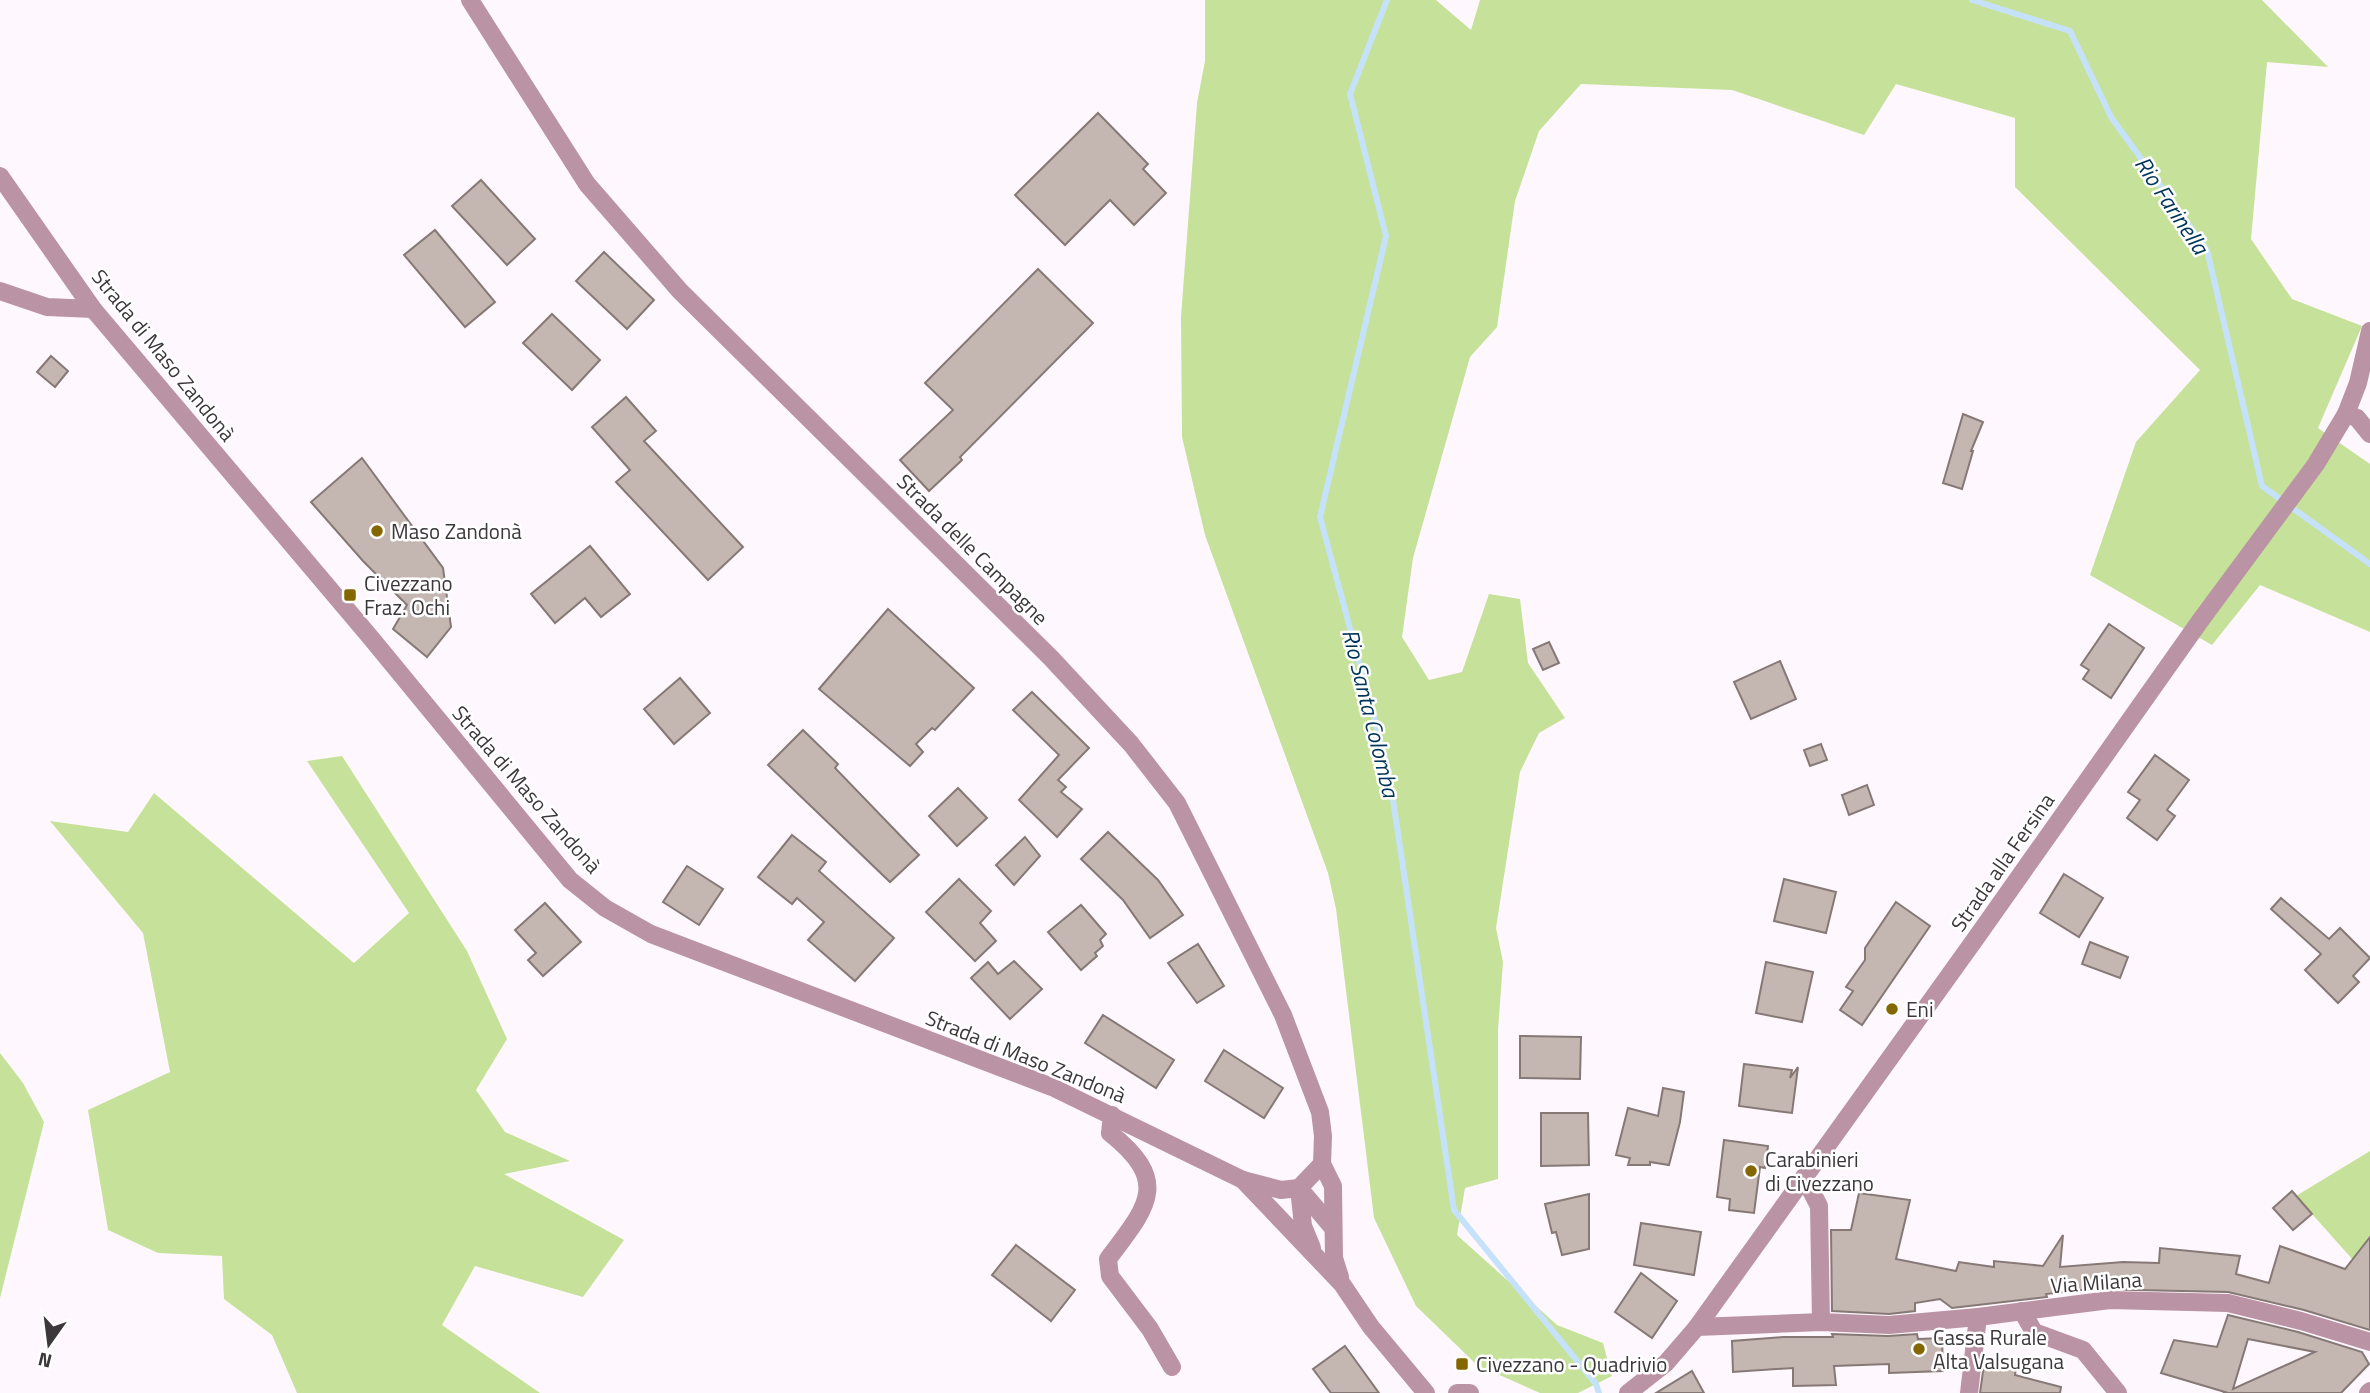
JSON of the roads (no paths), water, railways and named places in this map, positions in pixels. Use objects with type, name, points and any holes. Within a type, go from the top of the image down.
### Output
[{"type":"street","name":"Strada delle Campagne","points":[[470,0],[587,184],[671,281],[1051,658],[1131,744],[1177,803],[1283,1015],[1320,1112],[1322,1164]]},
{"type":"street","name":"Strada di Maso Zandonà","points":[[0,176],[93,309],[371,638],[570,880],[605,908],[650,934],[1039,1082],[1243,1180],[1281,1190],[1299,1188]]},
{"type":"street","points":[[0,291],[47,307],[93,309]]},
{"type":"street","name":"Strada alla Fersina","points":[[1628,1393],[1666,1363],[1697,1327],[2200,621],[2316,464],[2346,414],[2358,383],[2370,331]]},
{"type":"street","points":[[2346,414],[2357,418],[2370,434]]},
{"type":"street","points":[[1112,1115],[1110,1133],[1131,1149],[1143,1166],[1149,1191],[1136,1220],[1108,1259],[1107,1266],[1110,1276],[1150,1329],[1172,1367]]},
{"type":"street","points":[[1313,1251],[1303,1226],[1299,1188],[1322,1164],[1334,1186],[1334,1258],[1342,1283]]},
{"type":"street","points":[[1804,1177],[1819,1206],[1821,1322]]},
{"type":"street","points":[[1243,1180],[1342,1283],[1371,1328],[1426,1393]]},
{"type":"street","points":[[1299,1188],[1334,1228]]},
{"type":"street","name":"Via Milana","points":[[1697,1327],[1821,1322],[1889,1325],[2110,1300],[2228,1303],[2370,1342]]},
{"type":"street","points":[[2022,1311],[2034,1332],[2083,1350],[2118,1393]]},
{"type":"street","points":[[1969,1393],[1978,1317]]},
{"type":"street","points":[[1457,1393],[1470,1393]]},
{"type":"waterway","name":"Rio Santa Colomba","points":[[1387,0],[1350,94],[1386,236],[1320,517],[1389,773],[1454,1210],[1596,1384],[1599,1393]]},
{"type":"waterway","name":"Rio Farinella","points":[[1972,0],[2070,31],[2111,117],[2207,250],[2262,486],[2370,564]]},
{"type":"place","name":"Maso Zandonà","points":[[377,531]]},
{"type":"place","name":"Civezzano Fraz. Ochi","points":[[350,595]]},
{"type":"place","name":"Eni","points":[[1892,1009]]},
{"type":"place","name":"Carabinieri di Civezzano","points":[[1751,1171]]},
{"type":"place","name":"Cassa Rurale Alta Valsugana","points":[[1919,1349]]},
{"type":"place","name":"Civezzano - Quadrivio","points":[[1462,1364]]}]
